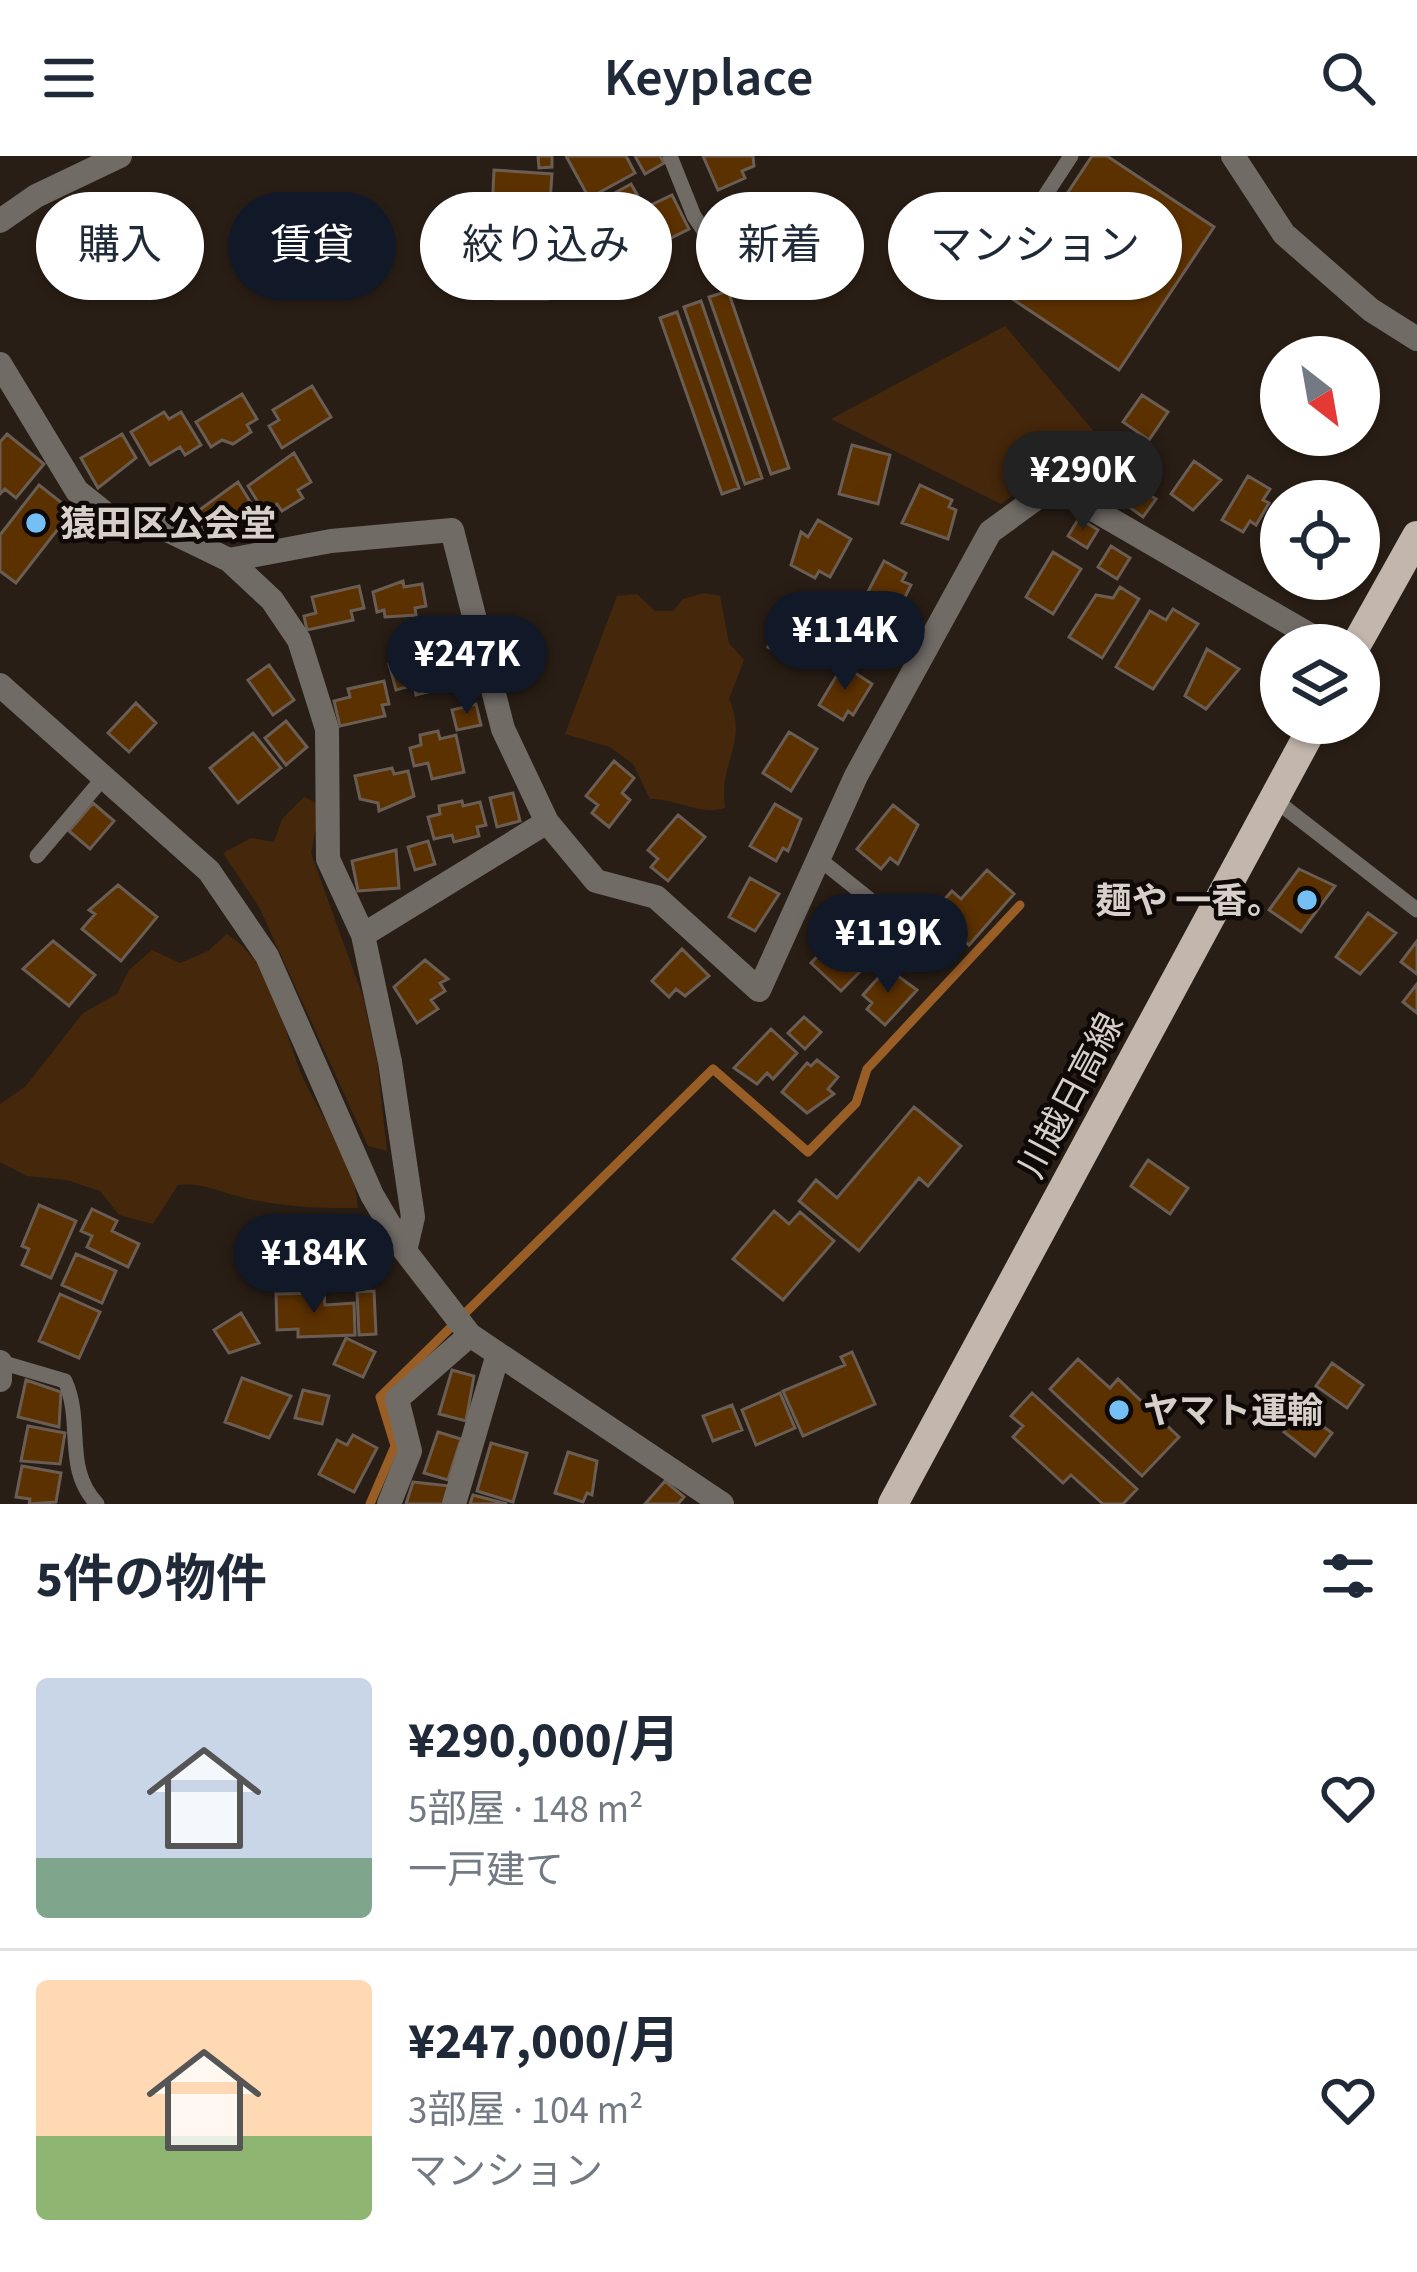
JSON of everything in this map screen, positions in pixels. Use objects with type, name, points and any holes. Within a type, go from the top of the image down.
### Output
[{"type":"main road","points":[[1368,624],[1417,536]]},
{"type":"main road","name":"川越日高線","points":[[893,1504],[1304,744]]},
{"type":"street","points":[[0,221],[37,196],[120,156]]},
{"type":"street","points":[[1233,156],[1283,234],[1371,310],[1417,339]]},
{"type":"street","points":[[0,364],[77,490],[116,522],[161,527],[229,560],[272,600],[299,640],[327,729],[328,859],[363,935],[390,1061],[413,1217],[405,1251]]},
{"type":"street","points":[[229,560],[331,541],[452,530],[503,729],[547,823],[596,881],[656,897],[759,990],[856,776],[990,532],[1053,486],[1291,624]]},
{"type":"street","points":[[0,685],[209,871],[235,902],[267,956],[372,1195],[405,1251],[470,1335],[722,1504]]},
{"type":"street","points":[[363,935],[547,823]]},
{"type":"street","points":[[389,1504],[410,1450],[397,1399],[470,1335]]},
{"type":"street","points":[[454,1504],[498,1354]]},
{"type":"lane","points":[[670,156],[696,219]]},
{"type":"lane","points":[[1047,192],[1070,156]]},
{"type":"lane","points":[[37,856],[104,777]]},
{"type":"lane","points":[[1275,800],[1417,910]]},
{"type":"lane","points":[[818,858],[898,922]]},
{"type":"lane","points":[[1,1368],[64,1381],[76,1406],[74,1470],[97,1504]]},
{"type":"shaded area","points":[[1005,326],[1096,434],[1001,504],[831,419]]},
{"type":"shaded area","points":[[704,593],[720,596],[729,643],[744,660],[729,699],[736,728],[725,777],[725,808],[715,810],[650,799],[633,764],[610,747],[565,734],[617,596],[637,594],[655,611],[673,611],[683,599]]},
{"type":"shaded area","points":[[304,797],[321,805],[311,853],[363,997],[377,1061],[387,1151],[368,1146],[259,907],[223,853],[251,838],[274,842],[282,819]]},
{"type":"shaded area","points":[[227,934],[266,978],[300,1071],[350,1172],[358,1208],[279,1204],[178,1185],[153,1224],[119,1215],[100,1191],[67,1180],[27,1176],[0,1162],[0,1104],[25,1087],[83,1013],[117,994],[129,970],[152,950],[180,963],[208,951]]},
{"type":"building","points":[[538,156],[552,156],[552,167],[539,168]]},
{"type":"building","points":[[566,156],[626,156],[635,173],[600,192],[586,192]]},
{"type":"building","points":[[635,156],[660,156],[664,163],[645,174]]},
{"type":"building","points":[[703,156],[753,156],[754,166],[742,171],[745,178],[718,190]]},
{"type":"building","points":[[1092,156],[1107,156],[1161,192],[1068,192]]},
{"type":"building","points":[[494,170],[552,174],[551,192],[493,192]]},
{"type":"building","points":[[672,195],[689,229],[672,238]]},
{"type":"building","points":[[1182,206],[1214,227],[1182,275]]},
{"type":"building","points":[[710,300],[731,300],[789,468],[771,474]]},
{"type":"building","points":[[1014,300],[1166,300],[1119,370]]},
{"type":"building","points":[[701,301],[762,478],[745,484],[684,307]]},
{"type":"building","points":[[677,312],[739,488],[722,494],[660,318]]},
{"type":"building","points":[[312,386],[331,417],[282,448],[269,426],[279,420],[273,410]]},
{"type":"building","points":[[242,394],[257,419],[247,425],[251,432],[233,444],[222,440],[211,447],[196,422]]},
{"type":"building","points":[[1142,395],[1168,412],[1149,440],[1123,422]]},
{"type":"building","points":[[164,412],[169,419],[181,412],[201,445],[185,455],[180,447],[150,465],[131,432]]},
{"type":"building","points":[[7,434],[44,464],[16,498],[5,489],[0,494],[0,442]]},
{"type":"building","points":[[122,434],[136,458],[98,488],[81,458]]},
{"type":"building","points":[[852,445],[890,455],[878,504],[839,494]]},
{"type":"building","points":[[294,453],[311,482],[298,490],[303,498],[282,511],[277,504],[264,512],[248,486]]},
{"type":"building","points":[[1194,461],[1221,480],[1193,510],[1171,494]]},
{"type":"building","points":[[1248,476],[1260,483],[1256,525],[1250,521],[1243,532],[1222,520]]},
{"type":"building","points":[[238,482],[257,513],[223,533],[220,527],[207,535],[194,514]]},
{"type":"building","points":[[1133,483],[1156,499],[1143,517],[1121,501]]},
{"type":"building","name":"猿田区公会堂","points":[[39,485],[72,511],[16,583],[0,571],[0,535]]},
{"type":"building","points":[[920,485],[952,500],[949,507],[956,510],[948,539],[902,523]]},
{"type":"building","points":[[1079,518],[1098,530],[1087,548],[1068,536]]},
{"type":"building","points":[[818,520],[851,539],[830,577],[819,571],[815,578],[791,565],[801,532],[808,537]]},
{"type":"building","points":[[1111,546],[1130,558],[1117,579],[1098,567]]},
{"type":"building","points":[[1053,552],[1081,569],[1053,614],[1026,597]]},
{"type":"building","points":[[884,561],[906,573],[902,581],[911,585],[898,611],[892,608],[884,622],[866,612],[869,607],[862,603]]},
{"type":"building","points":[[403,581],[404,587],[422,584],[426,606],[415,608],[416,615],[385,617],[384,610],[377,612],[373,592]]},
{"type":"building","points":[[359,586],[364,608],[351,611],[353,620],[307,630],[304,616],[316,613],[312,597]]},
{"type":"building","points":[[1120,587],[1139,599],[1102,658],[1069,637],[1096,595],[1113,598]]},
{"type":"building","points":[[792,607],[820,623],[810,651],[804,647],[795,663],[768,647]]},
{"type":"building","points":[[1173,609],[1198,624],[1153,689],[1116,667],[1150,611],[1166,620]]},
{"type":"building","points":[[1207,649],[1239,669],[1206,709],[1185,696]]},
{"type":"building","points":[[469,650],[474,670],[451,675],[446,655]]},
{"type":"building","points":[[420,656],[422,662],[441,656],[448,678],[434,682],[436,690],[416,695],[414,685],[396,690],[389,664]]},
{"type":"building","points":[[269,665],[294,700],[273,715],[248,680]]},
{"type":"building","points":[[843,665],[872,684],[853,715],[848,711],[843,720],[819,705]]},
{"type":"building","points":[[384,681],[389,704],[382,705],[385,716],[340,726],[334,701],[350,697],[348,689]]},
{"type":"building","points":[[136,703],[156,723],[129,752],[108,733]]},
{"type":"building","points":[[476,704],[481,725],[457,730],[452,710]]},
{"type":"building","points":[[286,721],[307,747],[286,765],[265,738]]},
{"type":"building","points":[[438,731],[440,739],[456,735],[464,772],[432,779],[428,763],[414,766],[410,748],[421,745],[420,735]]},
{"type":"building","points":[[789,732],[817,749],[791,791],[763,773]]},
{"type":"building","points":[[253,733],[281,768],[238,803],[210,768]]},
{"type":"building","points":[[614,761],[634,778],[622,793],[630,800],[609,827],[592,813],[598,805],[586,796]]},
{"type":"building","points":[[392,768],[394,774],[408,771],[414,796],[379,811],[378,803],[360,799],[355,776]]},
{"type":"building","points":[[513,793],[520,821],[497,827],[490,798]]},
{"type":"building","points":[[462,801],[463,806],[480,802],[486,825],[477,827],[479,836],[454,842],[452,835],[434,839],[428,817],[440,814],[439,806]]},
{"type":"building","points":[[93,803],[114,821],[90,849],[69,831]]},
{"type":"building","points":[[775,804],[801,819],[788,851],[783,848],[776,861],[750,846]]},
{"type":"building","points":[[893,805],[918,825],[898,864],[890,858],[881,869],[857,849]]},
{"type":"building","points":[[678,815],[705,837],[668,881],[651,867],[658,859],[648,850]]},
{"type":"building","points":[[428,841],[435,864],[415,870],[408,847]]},
{"type":"building","points":[[396,850],[399,888],[358,891],[352,861]]},
{"type":"building","points":[[1299,869],[1335,886],[1301,932],[1269,910]]},
{"type":"building","points":[[987,870],[1014,894],[969,945],[933,912],[952,891],[961,899]]},
{"type":"building","points":[[750,878],[779,894],[755,931],[729,917]]},
{"type":"building","points":[[118,885],[157,917],[121,961],[82,929],[95,914],[89,910]]},
{"type":"building","points":[[861,911],[891,940],[841,991],[811,963]]},
{"type":"building","points":[[1368,913],[1396,933],[1360,974],[1336,957]]},
{"type":"building","points":[[916,917],[943,942],[925,962],[898,937]]},
{"type":"building","points":[[53,941],[95,975],[69,1006],[23,969]]},
{"type":"building","points":[[1417,941],[1417,974],[1401,962]]},
{"type":"building","points":[[682,949],[709,976],[685,996],[676,989],[669,997],[652,981]]},
{"type":"building","points":[[425,960],[448,979],[440,983],[445,991],[431,1000],[438,1009],[417,1023],[394,987]]},
{"type":"building","points":[[887,968],[917,990],[885,1025],[867,1009],[872,1003],[863,995]]},
{"type":"building","points":[[1417,984],[1417,1013],[1403,1002]]},
{"type":"building","points":[[804,1017],[821,1032],[805,1049],[788,1033]]},
{"type":"building","points":[[771,1029],[797,1053],[773,1079],[767,1073],[757,1084],[734,1068]]},
{"type":"building","points":[[817,1060],[838,1077],[828,1089],[834,1094],[807,1113],[782,1092],[807,1063],[811,1066]]},
{"type":"building","points":[[914,1107],[961,1146],[928,1186],[919,1178],[859,1251],[799,1201],[816,1180],[837,1198]]},
{"type":"building","points":[[1148,1160],[1188,1188],[1170,1214],[1131,1186]]},
{"type":"building","points":[[39,1205],[76,1221],[51,1278],[22,1265],[29,1249],[22,1246]]},
{"type":"building","points":[[92,1209],[117,1221],[112,1231],[139,1244],[128,1267],[87,1247],[92,1236],[81,1231]]},
{"type":"building","points":[[774,1211],[789,1224],[800,1212],[834,1241],[783,1300],[733,1259]]},
{"type":"building","points":[[76,1254],[116,1271],[102,1303],[62,1285]]},
{"type":"building","points":[[374,1291],[376,1334],[359,1335],[357,1292]]},
{"type":"building","points":[[324,1293],[325,1305],[354,1303],[355,1335],[298,1337],[298,1329],[277,1330],[276,1294]]},
{"type":"building","points":[[60,1294],[100,1312],[79,1358],[39,1341]]},
{"type":"building","points":[[241,1313],[259,1343],[229,1353],[214,1330]]},
{"type":"building","points":[[346,1338],[375,1352],[363,1377],[334,1364]]},
{"type":"building","points":[[852,1352],[875,1404],[803,1436],[783,1391],[845,1365],[841,1357]]},
{"type":"building","points":[[1078,1359],[1110,1388],[1118,1379],[1179,1437],[1142,1476],[1050,1389]]},
{"type":"building","points":[[1332,1363],[1363,1385],[1347,1408],[1316,1386]]},
{"type":"building","points":[[452,1370],[474,1376],[466,1421],[439,1414]]},
{"type":"building","points":[[242,1378],[291,1396],[269,1438],[225,1422]]},
{"type":"building","points":[[26,1380],[61,1392],[59,1427],[18,1417]]},
{"type":"building","points":[[303,1390],[329,1396],[322,1424],[295,1418]]},
{"type":"building","points":[[780,1393],[795,1428],[756,1445],[742,1410]]},
{"type":"building","points":[[1032,1393],[1137,1489],[1123,1504],[1103,1504],[1071,1475],[1063,1483],[1013,1437],[1023,1426],[1011,1416]]},
{"type":"building","points":[[732,1405],[742,1430],[713,1441],[703,1416]]},
{"type":"building","points":[[1301,1410],[1332,1433],[1315,1456],[1284,1432]]},
{"type":"building","points":[[28,1426],[65,1433],[60,1464],[21,1461]]},
{"type":"building","points":[[438,1432],[461,1439],[448,1480],[424,1473]]},
{"type":"building","points":[[353,1435],[377,1448],[354,1492],[319,1474],[337,1440],[347,1445]]},
{"type":"building","points":[[491,1443],[527,1453],[513,1502],[477,1491]]},
{"type":"building","points":[[568,1452],[597,1461],[592,1495],[587,1493],[583,1502],[555,1493]]},
{"type":"building","points":[[22,1466],[61,1473],[56,1502],[29,1504],[30,1499],[16,1497]]},
{"type":"building","points":[[665,1481],[684,1497],[678,1504],[645,1504]]},
{"type":"building","points":[[413,1482],[450,1486],[444,1504],[406,1504]]},
{"type":"building","points":[[473,1495],[507,1504],[470,1504]]},
{"type":"waterway","points":[[370,1504],[395,1446],[380,1397],[713,1069],[808,1152],[856,1103],[867,1069],[1020,905]]},
{"type":"place","name":"猿田区公会堂","points":[[36,523]]},
{"type":"place","name":"麺や 一香。","points":[[1307,900]]},
{"type":"place","name":"ヤマト運輸","points":[[1119,1410]]}]
